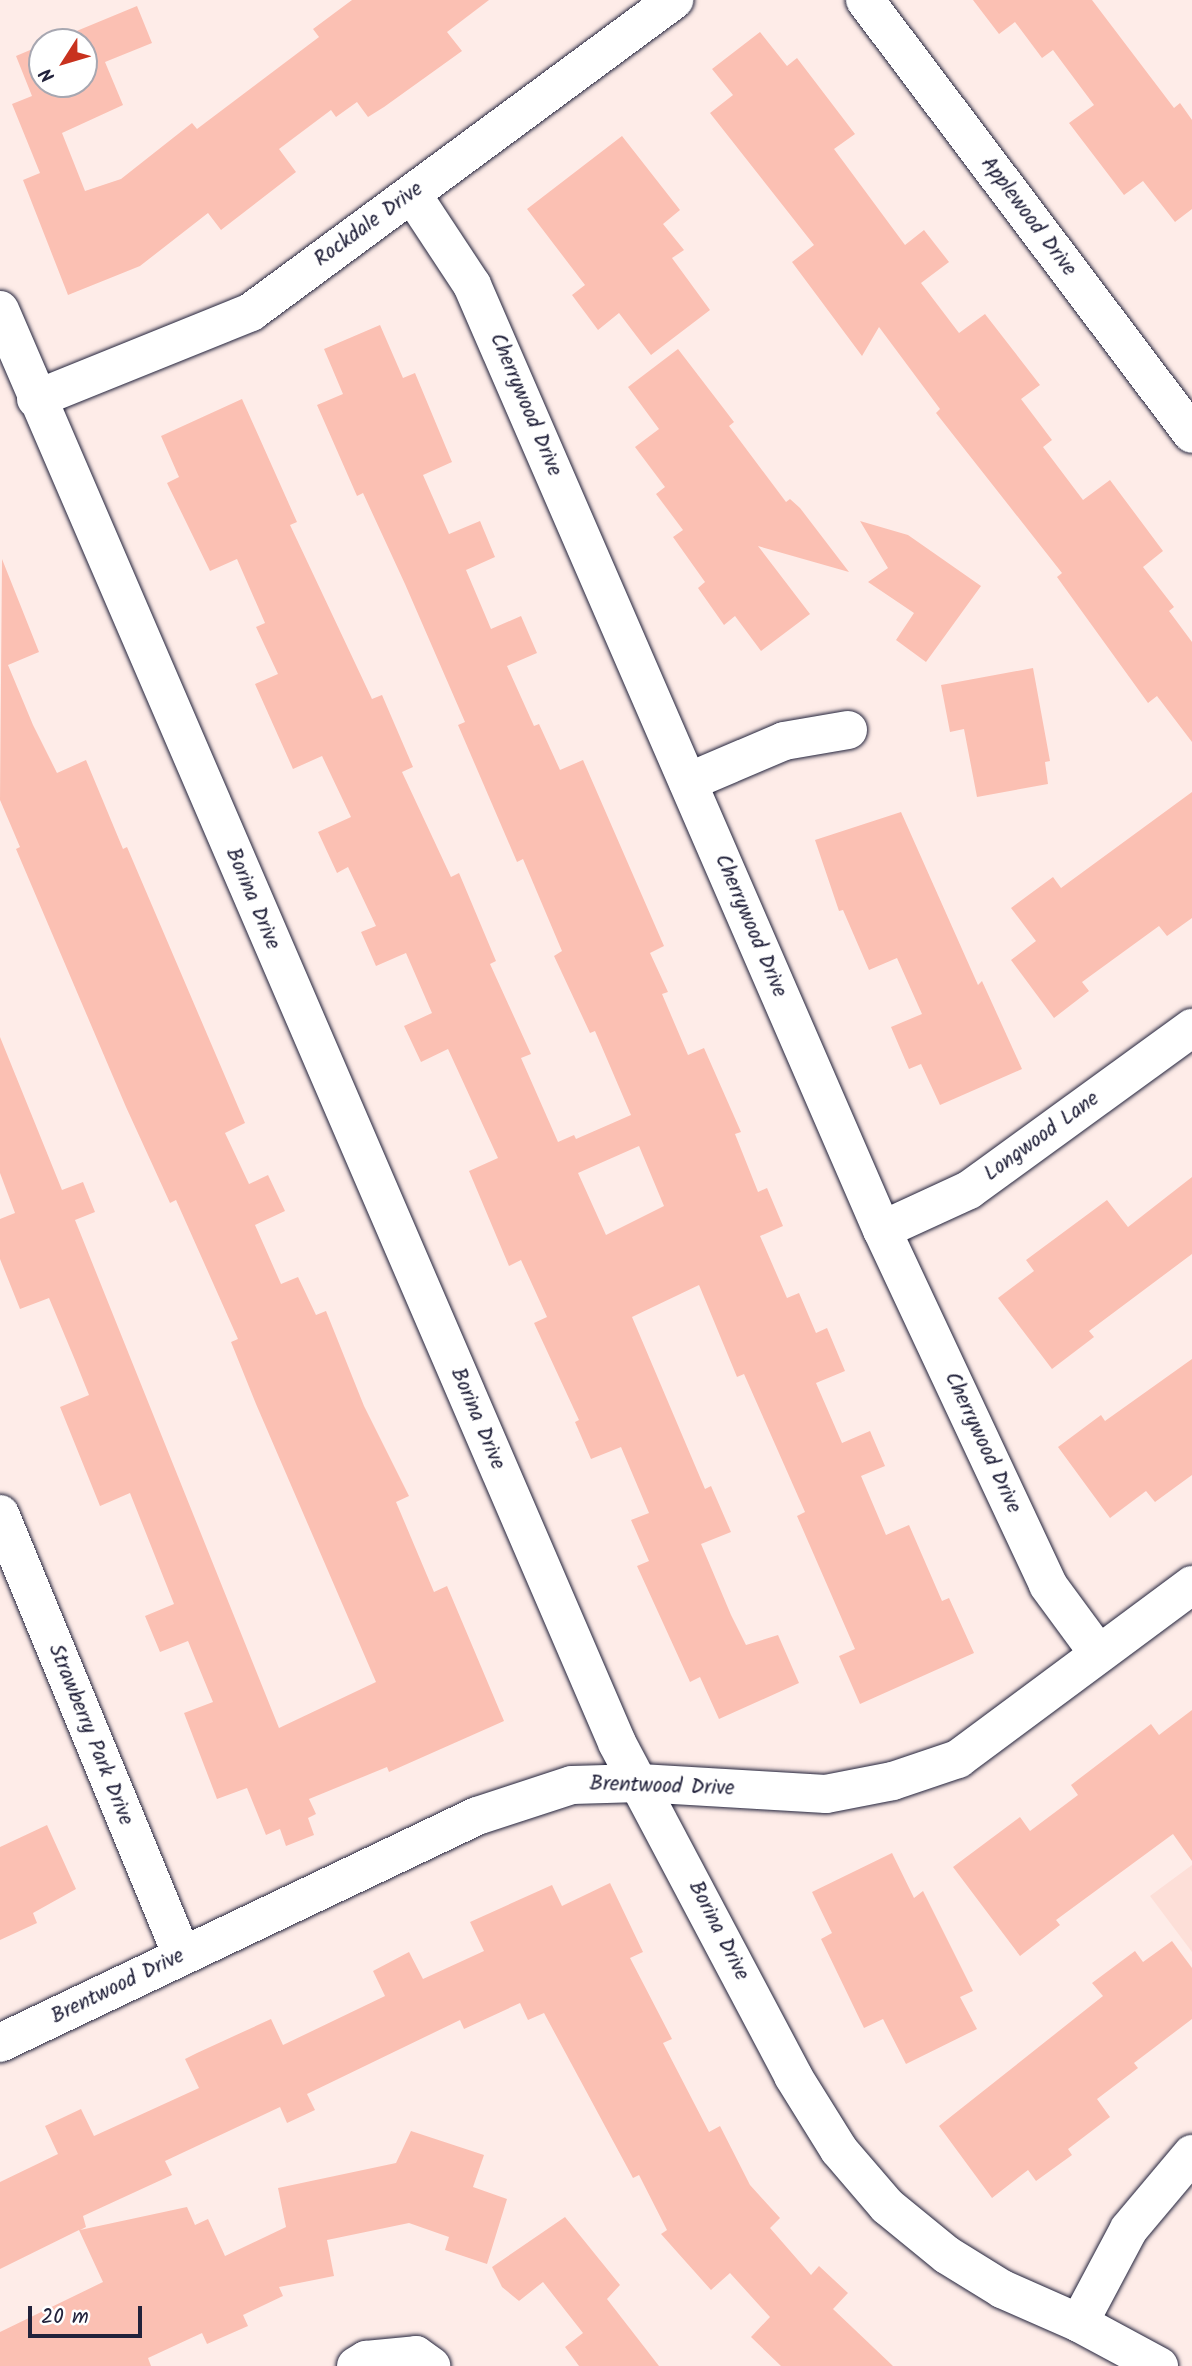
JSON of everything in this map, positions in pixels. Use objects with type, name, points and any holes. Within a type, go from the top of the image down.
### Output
[{"type":"street","name":"Rockdale Drive","points":[[36,399],[251,312],[674,0]]},
{"type":"street","name":"Applewood Drive","points":[[865,0],[1192,434]]},
{"type":"street","name":"Cherrywood Drive","points":[[412,194],[472,285],[882,1230],[1048,1585],[1098,1653]]},
{"type":"street","name":"Borina Drive","points":[[0,310],[36,399],[617,1743],[793,2076],[839,2150],[887,2206],[947,2255],[1011,2294],[1079,2323],[1159,2366]]},
{"type":"street","points":[[688,782],[783,741],[848,730]]},
{"type":"street","name":"Longwood Lane","points":[[882,1230],[969,1190],[1192,1028]]},
{"type":"street","name":"Strawberry Park Drive","points":[[4,1535],[182,1956]]},
{"type":"street","name":"Brentwood Drive","points":[[0,2043],[477,1816],[572,1784],[640,1783],[826,1794],[893,1781],[958,1759],[1192,1585]]},
{"type":"street","points":[[1079,2323],[1129,2230],[1192,2154]]},
{"type":"street","points":[[356,2366],[366,2360],[424,2361]]},
{"type":"shaded area","points":[[1192,1865],[1192,1952],[1150,1896]]},
{"type":"building","points":[[352,0],[489,0],[447,32],[462,51],[384,107],[368,117],[357,102],[336,117],[331,110],[279,149],[296,172],[221,230],[208,213],[140,266],[68,295],[23,180],[40,173],[12,104],[28,98],[98,98],[98,28],[84,28],[137,6],[152,43],[105,62],[123,105],[62,133],[85,191],[121,179],[192,123],[197,129],[319,37],[313,29]]},
{"type":"building","points":[[973,0],[1092,0],[1174,108],[1180,103],[1192,120],[1192,209],[1175,222],[1143,181],[1124,195],[1069,123],[1094,105],[1053,50],[1042,58],[1015,22],[999,34]]},
{"type":"building","points":[[760,32],[787,66],[797,58],[855,134],[834,149],[905,245],[924,230],[949,262],[921,283],[959,333],[985,314],[1040,385],[1021,399],[1052,440],[1043,447],[1083,500],[1110,480],[1163,551],[1143,567],[1174,607],[1169,611],[1192,642],[1192,742],[1157,696],[1148,703],[1057,577],[1062,573],[936,413],[940,409],[879,327],[862,356],[792,262],[814,245],[710,113],[733,95],[712,69]]},
{"type":"building","points":[[28,51],[28,86],[16,56]]},
{"type":"building","points":[[622,136],[680,210],[663,224],[684,250],[672,258],[710,310],[651,355],[619,313],[598,330],[572,295],[585,285],[527,209]]},
{"type":"building","points":[[380,325],[403,378],[415,373],[452,462],[423,475],[449,534],[480,521],[495,557],[466,570],[491,629],[521,616],[537,653],[507,666],[534,726],[539,724],[560,770],[583,760],[664,946],[650,953],[668,992],[662,994],[688,1055],[704,1048],[741,1132],[735,1134],[758,1192],[767,1188],[783,1226],[760,1236],[787,1298],[799,1293],[816,1333],[827,1328],[845,1371],[816,1383],[842,1443],[870,1431],[885,1466],[861,1476],[886,1535],[909,1525],[942,1601],[949,1598],[974,1653],[860,1704],[839,1656],[855,1649],[797,1516],[805,1512],[744,1374],[737,1377],[699,1285],[632,1317],[705,1489],[711,1486],[731,1532],[701,1544],[731,1615],[746,1645],[778,1635],[799,1683],[719,1719],[700,1677],[690,1682],[637,1566],[649,1561],[631,1520],[649,1513],[621,1447],[591,1459],[575,1422],[579,1420],[534,1323],[547,1317],[521,1260],[509,1266],[469,1171],[498,1158],[448,1049],[421,1062],[404,1026],[432,1013],[406,953],[376,966],[361,932],[376,926],[348,867],[337,873],[318,832],[351,817],[322,756],[293,769],[255,684],[278,674],[256,627],[265,623],[237,559],[210,571],[167,483],[179,477],[161,436],[242,399],[297,522],[290,525],[372,699],[382,695],[413,767],[402,772],[451,877],[459,873],[496,961],[490,964],[531,1054],[521,1058],[558,1142],[574,1135],[576,1139],[631,1115],[595,1031],[590,1033],[554,956],[562,951],[523,859],[517,862],[458,725],[465,722],[405,584],[363,493],[357,496],[317,405],[343,394],[324,349]],"holes":[[[639,1146],[664,1206],[606,1235],[578,1173]]]},
{"type":"building","points":[[678,349],[734,422],[729,426],[786,502],[790,499],[800,508],[849,572],[758,546],[810,614],[761,651],[735,616],[724,625],[698,588],[705,582],[673,537],[683,530],[656,494],[665,487],[635,447],[659,429],[628,387]]},
{"type":"building","points":[[860,521],[908,535],[981,586],[926,662],[896,640],[914,613],[868,582],[888,568]]},
{"type":"building","points":[[2,559],[39,652],[8,665],[33,725],[57,773],[86,760],[123,849],[127,847],[245,1123],[225,1133],[249,1184],[268,1175],[285,1211],[255,1225],[281,1284],[298,1277],[316,1315],[326,1311],[364,1406],[409,1496],[396,1502],[434,1592],[447,1586],[504,1721],[389,1772],[387,1767],[309,1799],[316,1814],[308,1818],[314,1835],[286,1846],[280,1829],[266,1835],[247,1788],[217,1799],[184,1713],[213,1702],[188,1641],[160,1652],[145,1616],[174,1604],[130,1493],[100,1506],[60,1407],[89,1395],[75,1360],[49,1298],[20,1309],[0,1259],[0,1219],[15,1213],[0,1173],[0,1037],[62,1190],[83,1182],[95,1212],[75,1220],[279,1728],[376,1682],[231,1342],[238,1339],[176,1200],[170,1203],[126,1107],[16,849],[20,847],[0,800]]},
{"type":"building","points":[[1033,668],[1050,761],[1045,762],[1048,784],[977,797],[964,729],[950,732],[941,685]]},
{"type":"building","points":[[1192,792],[1192,918],[1167,936],[1159,926],[1082,982],[1089,991],[1054,1018],[1011,960],[1036,941],[1011,908],[1053,877],[1061,888]]},
{"type":"building","points":[[901,812],[978,985],[982,981],[1022,1069],[940,1105],[921,1064],[909,1069],[891,1027],[922,1014],[897,958],[869,970],[843,910],[839,911],[815,840]]},
{"type":"building","points":[[1192,1177],[1192,1254],[1089,1331],[1094,1337],[1052,1369],[998,1298],[1034,1271],[1026,1260],[1107,1200],[1128,1227]]},
{"type":"building","points":[[1192,1359],[1192,1475],[1155,1502],[1146,1491],[1110,1518],[1058,1447],[1101,1415],[1105,1421]]},
{"type":"building","points":[[1192,1710],[1192,1861],[1173,1834],[1056,1920],[1060,1925],[1020,1956],[953,1867],[1020,1817],[1030,1831],[1078,1795],[1071,1785],[1151,1724],[1159,1735]]},
{"type":"building","points":[[47,1825],[76,1889],[33,1913],[37,1923],[0,1940],[0,1847]]},
{"type":"building","points":[[892,1853],[914,1898],[923,1891],[973,1991],[960,1997],[977,2029],[906,2064],[883,2019],[864,2028],[821,1939],[832,1933],[812,1892]]},
{"type":"building","points":[[610,1883],[643,1952],[630,1958],[672,2039],[663,2043],[709,2132],[720,2126],[750,2185],[780,2218],[770,2228],[811,2275],[819,2266],[848,2293],[833,2309],[893,2366],[781,2366],[751,2337],[770,2317],[730,2273],[711,2290],[661,2234],[667,2230],[639,2175],[633,2178],[544,2013],[528,2020],[520,2003],[464,2029],[460,2020],[307,2094],[315,2110],[287,2123],[280,2107],[165,2161],[172,2175],[83,2216],[86,2227],[80,2230],[187,2207],[195,2225],[208,2219],[225,2256],[286,2227],[278,2188],[396,2163],[411,2131],[484,2155],[473,2187],[507,2199],[487,2264],[445,2250],[449,2237],[409,2223],[327,2240],[334,2276],[279,2287],[283,2296],[243,2315],[248,2326],[207,2344],[202,2333],[148,2358],[151,2366],[0,2366],[0,2332],[103,2282],[79,2230],[0,2269],[0,2182],[58,2154],[45,2126],[81,2109],[94,2136],[199,2088],[185,2059],[197,2053],[271,2019],[283,2045],[385,1996],[373,1971],[409,1952],[423,1979],[484,1951],[470,1922],[552,1885],[562,1906]]},
{"type":"building","points":[[1172,1941],[1192,1968],[1192,2019],[1134,2063],[1138,2068],[1097,2099],[1110,2117],[1068,2149],[1072,2155],[1036,2181],[1028,2170],[992,2198],[939,2126],[1103,1996],[1092,1983],[1135,1951],[1143,1962]]},
{"type":"building","points":[[565,2217],[620,2285],[607,2299],[659,2366],[579,2366],[565,2347],[583,2333],[543,2282],[519,2301],[502,2287],[492,2267]]}]
